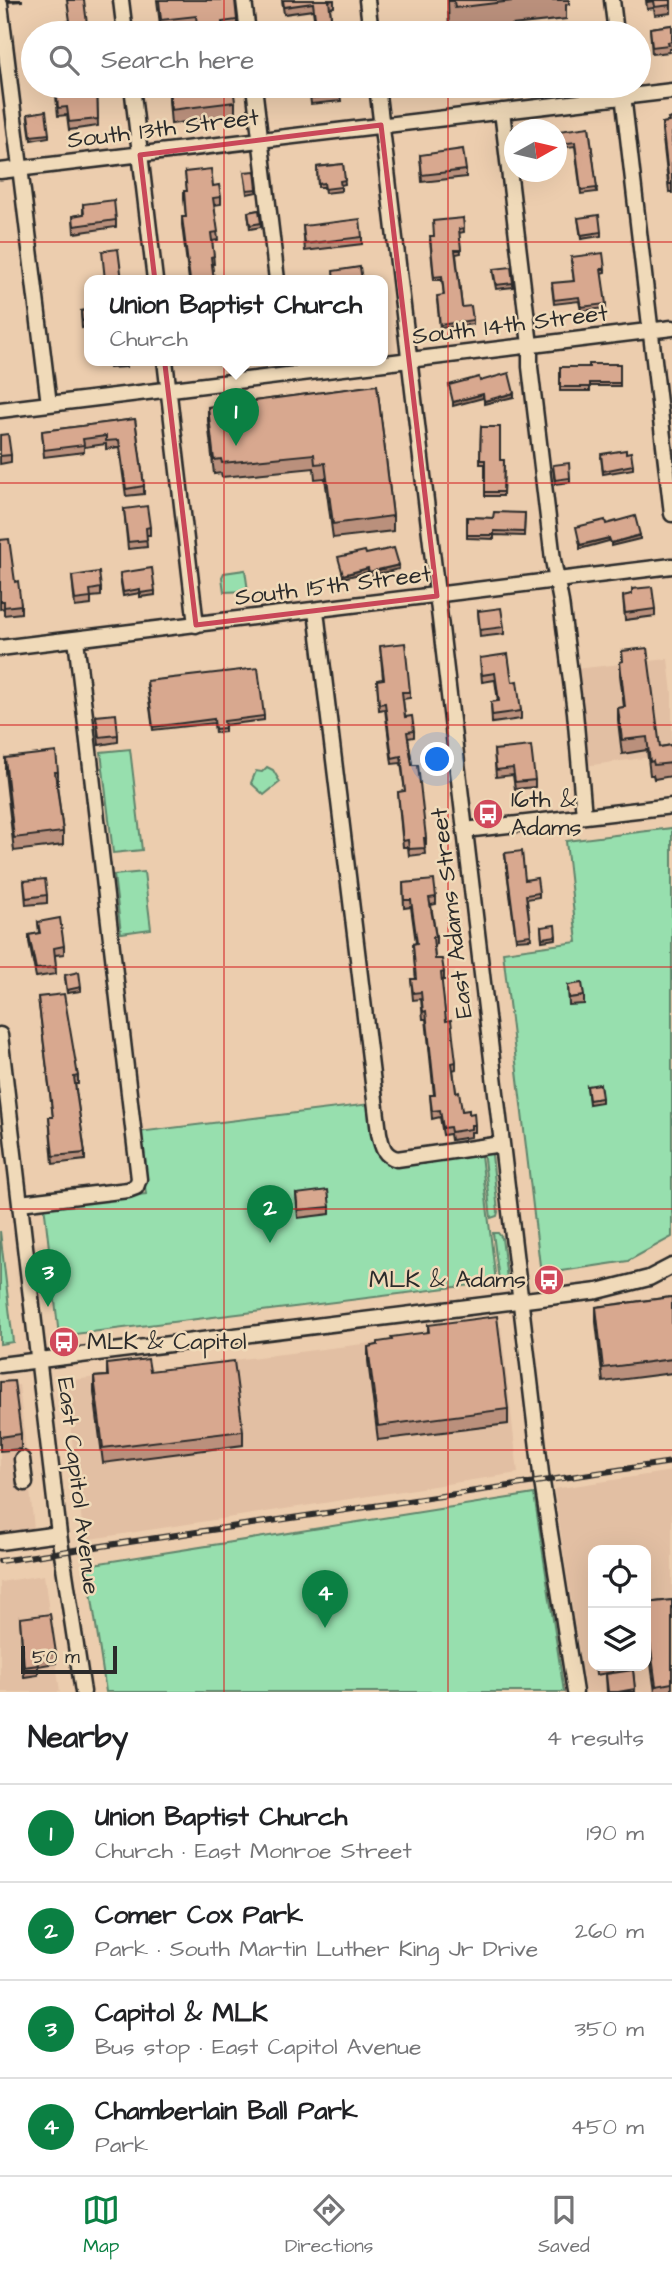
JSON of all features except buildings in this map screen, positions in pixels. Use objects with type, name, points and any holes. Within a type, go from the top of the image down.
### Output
[{"type":"street","points":[[121,0],[124,21]]},
{"type":"street","points":[[244,0],[247,21]]},
{"type":"street","points":[[367,0],[370,21]]},
{"type":"street","points":[[612,0],[615,21]]},
{"type":"street","points":[[0,4],[49,404]]},
{"type":"street","name":"South 13th Street","points":[[651,91],[672,91]]},
{"type":"street","points":[[133,98],[154,275]]},
{"type":"street","points":[[256,98],[277,275]]},
{"type":"street","name":"East Adams Street","points":[[378,98],[542,1482],[576,1692]]},
{"type":"street","name":"South 13th Street","points":[[0,171],[502,111],[581,98]]},
{"type":"street","points":[[624,98],[672,514]]},
{"type":"street","points":[[502,111],[530,345],[530,367],[575,712],[584,816]]},
{"type":"street","name":"South 14th Street","points":[[388,361],[672,328]]},
{"type":"street","points":[[165,366],[196,625]]},
{"type":"street","name":"South 14th Street","points":[[0,410],[168,390],[288,368],[318,366]]},
{"type":"street","name":"South 15th Street","points":[[0,649],[672,566]]},
{"type":"street","points":[[316,611],[377,1120],[383,1149],[388,1156],[397,1159],[502,1144]]},
{"type":"street","points":[[20,1203],[128,1190],[136,1187],[139,1179],[76,639]]},
{"type":"street","points":[[464,830],[672,806]]},
{"type":"street","name":"East Capitol Avenue","points":[[0,1035],[5,1126],[20,1203],[59,1534],[83,1692]]},
{"type":"street","points":[[0,1366],[617,1288],[649,1278],[672,1266]]},
{"type":"street","points":[[22,1459],[25,1483]]},
{"type":"street","points":[[0,1542],[59,1534]]},
{"type":"highlighted area","points":[[381,125],[437,596],[196,625],[140,155]]},
{"type":"shaded area","points":[[668,659],[672,693],[672,754],[585,766],[575,669]]},
{"type":"shaded area","points":[[501,1327],[518,1473],[84,1540],[65,1381]]},
{"type":"shaded area","points":[[19,1385],[34,1529],[0,1533],[0,1388]]},
{"type":"shaded area","points":[[672,1471],[672,1692],[585,1692],[554,1489]]},
{"type":"shaded area","points":[[44,1575],[60,1692],[0,1692],[0,1582]]},
{"type":"green space","points":[[245,570],[248,591],[224,592],[224,573]]},
{"type":"green space","points":[[130,749],[142,850],[113,853],[101,752]]},
{"type":"green space","points":[[267,767],[273,770],[280,782],[264,795],[251,783],[256,771],[262,772]]},
{"type":"green space","points":[[672,828],[672,1237],[628,1261],[541,1274],[503,952],[577,942],[566,841]]},
{"type":"green space","points":[[144,872],[151,929],[121,933],[114,875]]},
{"type":"green space","points":[[370,1104],[376,1153],[390,1166],[481,1155],[496,1282],[59,1336],[44,1204],[146,1194],[138,1132]]},
{"type":"green space","points":[[483,1150],[492,1155],[498,1212],[497,1216],[491,1218]]},
{"type":"green space","points":[[0,1231],[13,1342],[0,1344]]},
{"type":"green space","points":[[493,1233],[498,1233],[502,1238],[507,1279],[499,1280]]},
{"type":"green space","points":[[534,1494],[564,1692],[106,1692],[87,1565]]},
{"type":"railway","points":[[0,1561],[672,1462]]},
{"type":"place","name":"Union Baptist Church","points":[[236,446]]},
{"type":"place","name":"16th & Adams","points":[[488,814]]},
{"type":"place","name":"Comer Cox Park","points":[[270,1243]]},
{"type":"place","name":"MLK & Adams","points":[[549,1280]]},
{"type":"place","name":"Capitol & MLK","points":[[48,1307]]},
{"type":"place","name":"MLK & Capitol","points":[[64,1342]]},
{"type":"place","name":"Chamberlain Ball Park","points":[[325,1628]]}]
